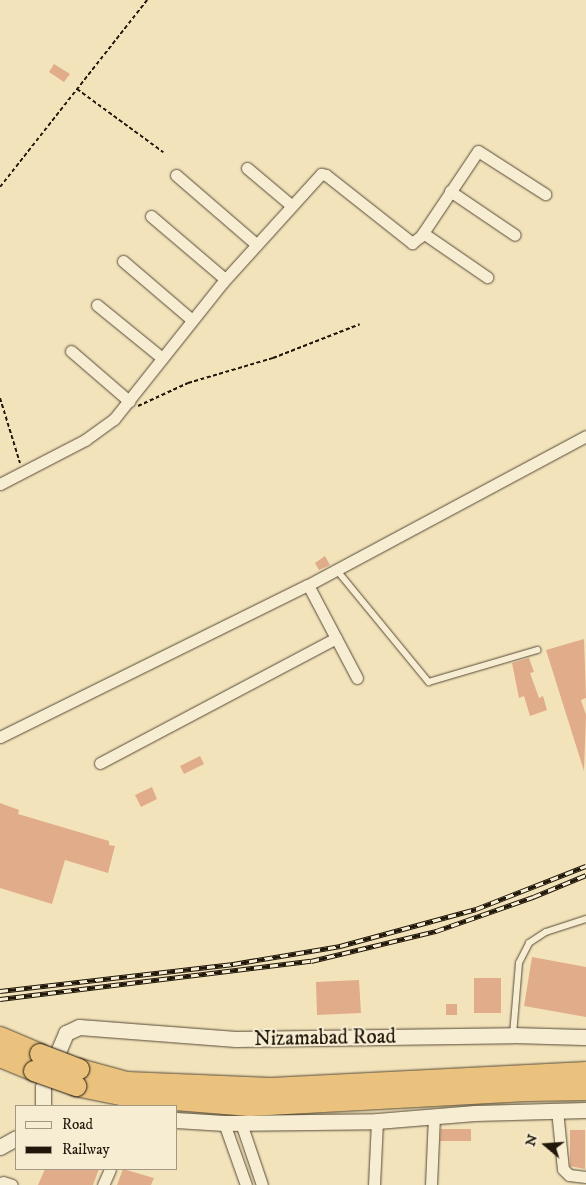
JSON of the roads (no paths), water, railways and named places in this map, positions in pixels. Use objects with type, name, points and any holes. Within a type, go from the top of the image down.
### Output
[{"type":"highway","points":[[0,1037],[37,1063]]},
{"type":"highway","points":[[0,1057],[37,1063],[125,1096],[250,1106],[527,1091],[586,1090]]},
{"type":"highway","points":[[77,1078],[271,1088],[586,1072]]},
{"type":"main road","name":"Nizamabad Road","points":[[43,1105],[43,1087],[66,1033],[79,1027],[236,1039],[513,1035],[586,1037]]},
{"type":"main road","points":[[178,1120],[224,1123],[377,1121],[586,1110]]},
{"type":"main road","points":[[0,1147],[15,1139]]},
{"type":"street","points":[[0,484],[86,440],[132,404],[162,358],[225,279],[315,178],[326,175],[408,240],[416,242],[478,151],[545,194]]},
{"type":"street","points":[[248,168],[291,205]]},
{"type":"street","points":[[176,175],[256,244]]},
{"type":"street","points":[[450,191],[515,235]]},
{"type":"street","points":[[151,216],[225,279]]},
{"type":"street","points":[[423,234],[487,277]]},
{"type":"street","points":[[123,261],[192,320]]},
{"type":"street","points":[[97,305],[162,358]]},
{"type":"street","points":[[71,351],[132,404]]},
{"type":"street","points":[[0,737],[308,585],[586,436]]},
{"type":"street","points":[[308,585],[357,678]]},
{"type":"street","points":[[100,764],[336,638]]},
{"type":"street","points":[[558,1110],[563,1169],[569,1175],[586,1177]]},
{"type":"street","points":[[431,1185],[434,1117]]},
{"type":"street","points":[[374,1185],[377,1121]]},
{"type":"street","points":[[241,1122],[262,1185]]},
{"type":"street","points":[[224,1123],[246,1185]]},
{"type":"street","points":[[103,1185],[110,1170]]},
{"type":"lane","points":[[337,570],[429,682],[537,650]]},
{"type":"lane","points":[[513,1035],[519,963],[529,943],[546,932],[586,919]]},
{"type":"railway","points":[[0,991],[233,964],[340,946],[476,909],[586,866]]},
{"type":"railway","points":[[0,999],[311,961],[436,931],[533,897],[586,875]]}]
